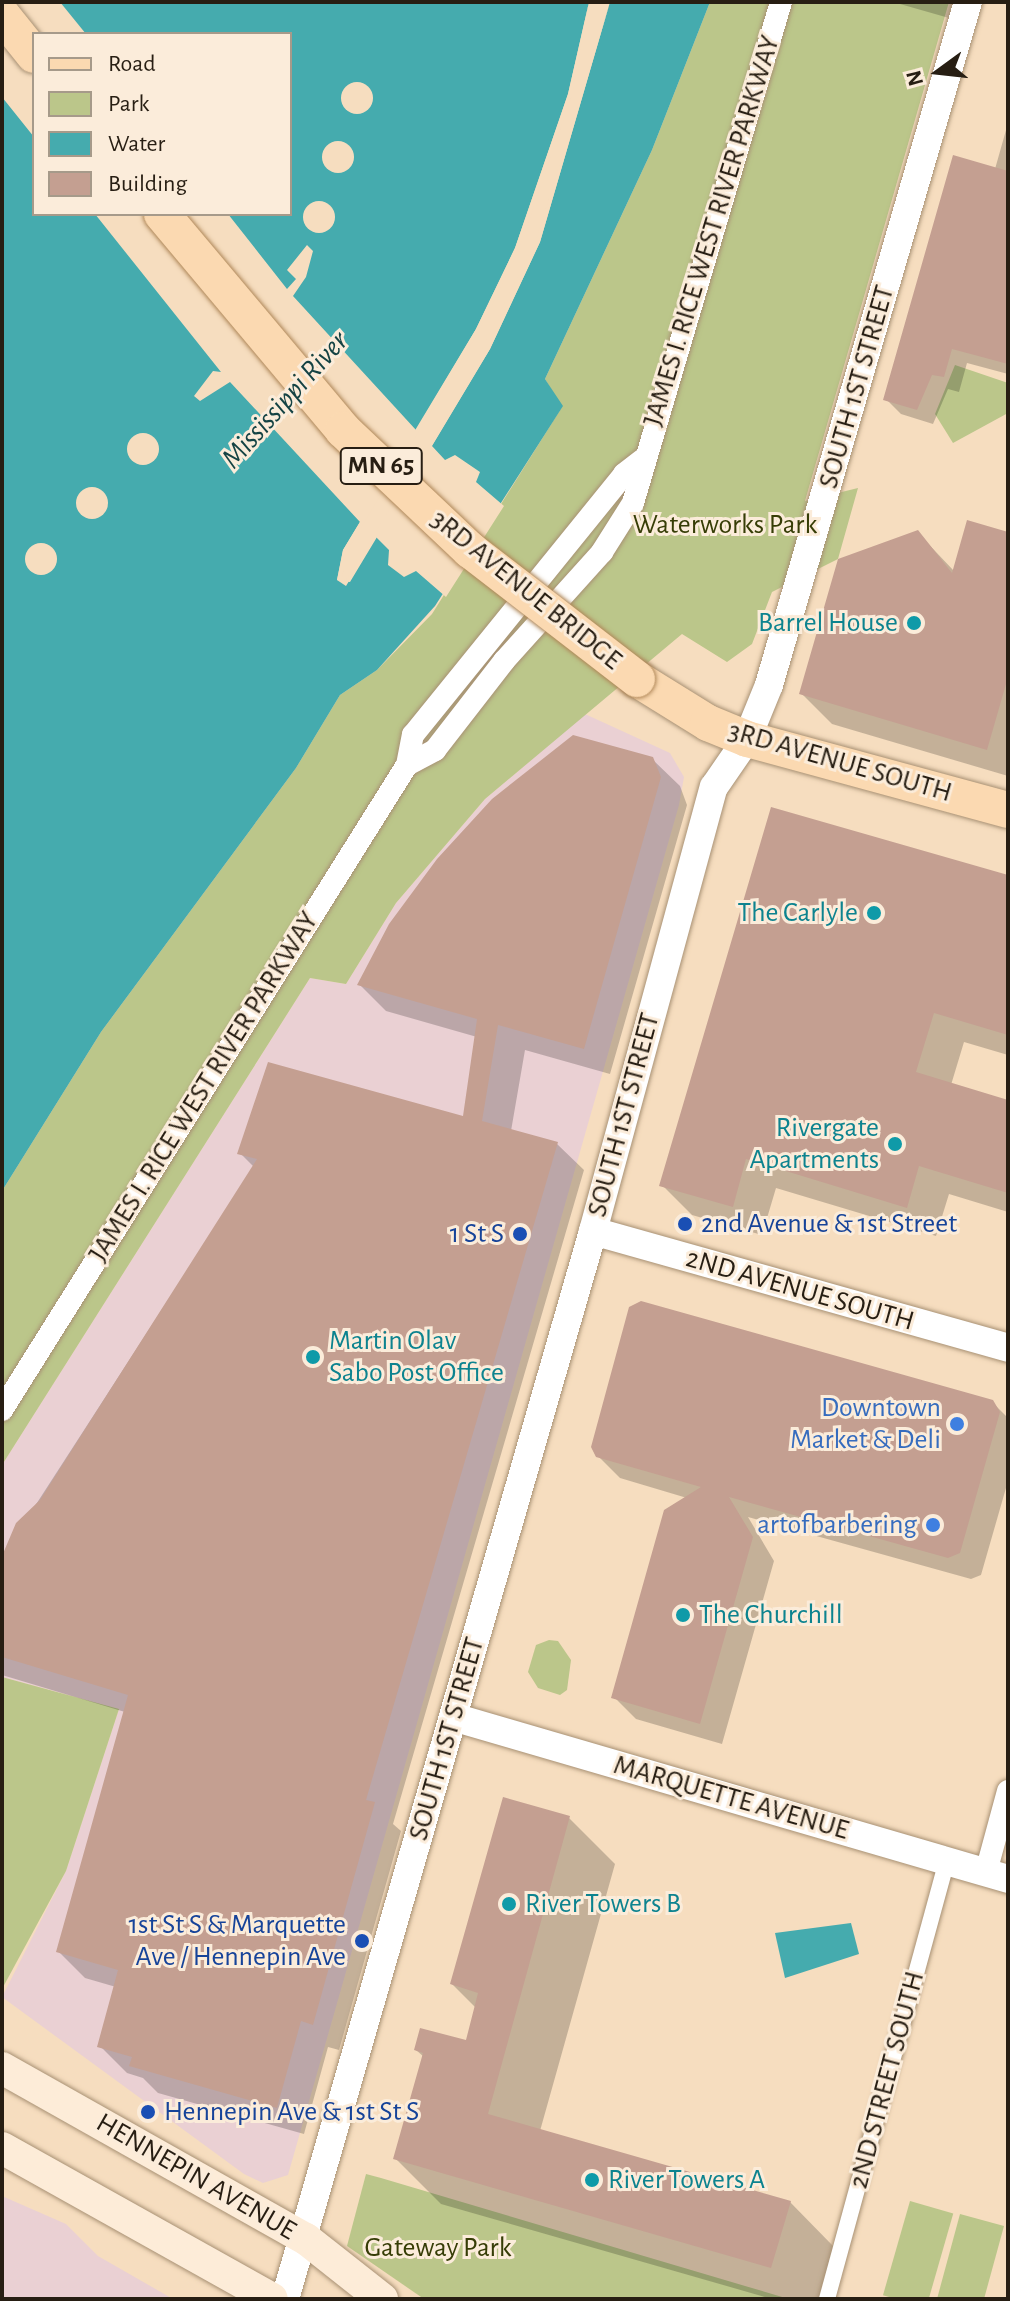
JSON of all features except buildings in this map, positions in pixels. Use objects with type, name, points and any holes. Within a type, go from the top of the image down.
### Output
[{"type":"main road","points":[[2,15],[32,52]]},
{"type":"main road","name":"3RD AVENUE BRIDGE","points":[[164,216],[343,430],[470,550],[637,679]]},
{"type":"main road","name":"3RD AVENUE SOUTH","points":[[637,679],[708,723],[747,739],[1008,810]]},
{"type":"main road","name":"HENNEPIN AVENUE","points":[[2,2068],[306,2239],[382,2299]]},
{"type":"main road","points":[[2,2148],[272,2299]]},
{"type":"street","name":"JAMES I. RICE WEST RIVER PARKWAY","points":[[407,765],[435,750],[504,661],[602,552],[633,503],[642,460],[781,2]]},
{"type":"street","name":"SOUTH 1ST STREET","points":[[285,2299],[306,2239],[593,1231],[714,787],[747,739],[804,572],[968,2]]},
{"type":"street","name":"JAMES I. RICE WEST RIVER PARKWAY","points":[[2,1410],[407,765],[413,735],[489,637],[624,474],[642,460]]},
{"type":"street","name":"2ND AVENUE SOUTH","points":[[593,1231],[1008,1348]]},
{"type":"street","name":"MARQUETTE AVENUE","points":[[453,1717],[997,1876]]},
{"type":"street","points":[[997,1876],[1008,1791]]},
{"type":"street","name":"2ND STREET SOUTH","points":[[827,2299],[947,1861]]},
{"type":"shaded area","points":[[585,714],[670,753],[684,777],[679,805],[288,2175],[263,2183],[244,2174],[2,1997],[66,1871],[119,1709],[2,1677],[2,1465],[310,978],[346,984],[396,903],[485,799]]},
{"type":"shaded area","points":[[2,2196],[66,2224],[98,2256],[173,2299],[2,2299]]},
{"type":"green space","name":"Waterworks Park","points":[[710,2],[949,2],[805,501],[858,488],[838,559],[772,592],[752,644],[727,662],[682,634],[485,799],[396,903],[346,984],[310,978],[2,1465],[2,1191],[101,1032],[296,768],[340,695],[377,670],[432,614],[562,407],[545,379],[652,150]]},
{"type":"green space","points":[[955,365],[1008,383],[1008,413],[953,443],[935,414]]},
{"type":"green space","points":[[549,1640],[558,1641],[571,1660],[567,1690],[560,1695],[538,1688],[528,1672],[536,1645]]},
{"type":"green space","points":[[2,1677],[119,1709],[66,1871],[2,1989]]},
{"type":"green space","name":"Gateway Park","points":[[366,2174],[789,2299],[424,2299],[347,2246]]},
{"type":"green space","points":[[910,2201],[953,2213],[929,2299],[896,2299],[883,2295]]},
{"type":"green space","points":[[960,2214],[1004,2226],[984,2299],[937,2299]]},
{"type":"water","name":"Mississippi River","points":[[2,2],[589,2],[568,94],[515,248],[476,329],[343,550],[337,580],[350,582],[490,349],[540,242],[610,2],[710,2],[652,150],[545,379],[563,406],[435,606],[377,670],[340,695],[296,768],[101,1032],[2,1191]]},
{"type":"water","points":[[851,1923],[859,1954],[785,1978],[775,1933]]},
{"type":"pier","points":[[2,2],[60,2],[84,32],[32,32],[32,134],[2,97]]},
{"type":"pier","points":[[589,2],[572,95],[519,250],[479,331],[347,551],[342,578],[346,580],[456,401],[536,240],[610,2],[540,242],[490,349],[432,446],[445,460],[455,455],[480,472],[476,482],[504,506],[446,597],[416,571],[404,577],[388,565],[389,550],[376,537],[346,586],[337,580],[343,550],[360,522],[230,382],[200,401],[194,396],[213,371],[221,372],[97,216],[230,216],[287,289],[296,279],[287,270],[307,245],[313,251],[306,277],[293,296],[416,430],[476,329],[515,248],[568,94]]},
{"type":"pier","points":[[357,82],[369,86],[373,98],[369,110],[357,114],[345,110],[341,98],[345,86]]},
{"type":"pier","points":[[338,141],[349,146],[354,157],[349,168],[338,173],[327,168],[322,157],[327,146]]},
{"type":"pier","points":[[319,201],[331,205],[335,217],[331,229],[319,233],[307,229],[303,217],[307,205]]},
{"type":"pier","points":[[143,433],[154,438],[159,449],[154,460],[143,465],[132,460],[127,449],[132,438]]},
{"type":"pier","points":[[92,487],[104,491],[108,503],[104,515],[92,519],[80,515],[76,503],[80,491]]},
{"type":"pier","points":[[41,543],[53,547],[57,559],[53,571],[41,575],[29,571],[25,559],[29,547]]},
{"type":"place","name":"Barrel House","points":[[914,623]]},
{"type":"place","name":"The Carlyle","points":[[874,913]]},
{"type":"place","name":"Rivergate Apartments","points":[[895,1144]]},
{"type":"place","name":"2nd Avenue & 1st Street","points":[[685,1224]]},
{"type":"place","name":"1 St S","points":[[520,1234]]},
{"type":"place","name":"Martin Olav Sabo Post Office","points":[[313,1357]]},
{"type":"place","name":"Downtown Market & Deli","points":[[957,1424]]},
{"type":"place","name":"artofbarbering","points":[[933,1525]]},
{"type":"place","name":"The Churchill","points":[[683,1615]]},
{"type":"place","name":"River Towers B","points":[[509,1904]]},
{"type":"place","name":"1st St S & Marquette Ave / Hennepin Ave","points":[[362,1941]]},
{"type":"place","name":"Hennepin Ave & 1st St S","points":[[148,2112]]},
{"type":"place","name":"River Towers A","points":[[592,2180]]}]
